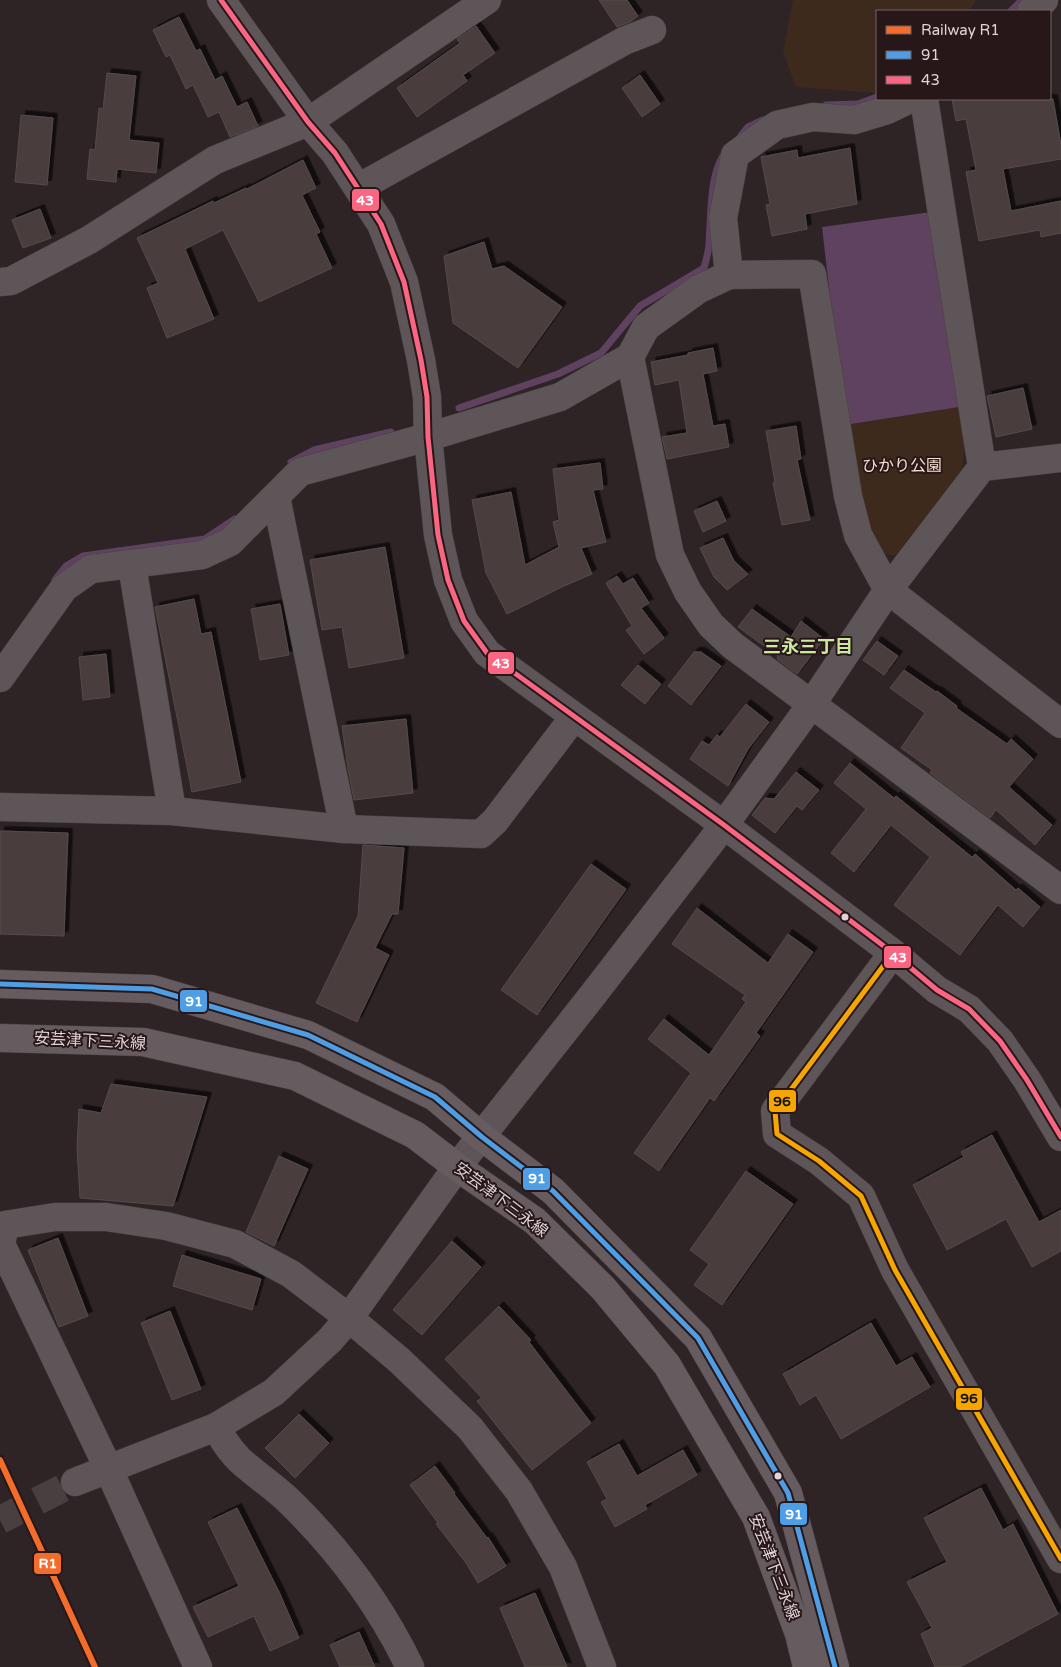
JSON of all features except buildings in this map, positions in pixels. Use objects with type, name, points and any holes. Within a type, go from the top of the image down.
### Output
[{"type":"main road","name":"安芸津下三永線","points":[[0,984],[152,990],[308,1035],[435,1097],[482,1137],[553,1191],[698,1338],[788,1494],[834,1667]]},
{"type":"main road","name":"安芸津下三永線","points":[[0,1038],[143,1042],[295,1076],[415,1135],[457,1167],[535,1221],[603,1288],[667,1365],[756,1517],[799,1634],[806,1667]]},
{"type":"street","points":[[221,0],[308,122],[334,153],[381,224],[404,282],[424,378],[438,535],[448,580],[464,621],[487,653],[724,825],[893,953],[937,990],[969,1009],[1000,1041],[1027,1080],[1061,1137]]},
{"type":"street","points":[[0,282],[11,281],[89,240],[215,160],[308,122],[487,0]]},
{"type":"street","points":[[1032,10],[1044,0]]},
{"type":"street","points":[[358,188],[624,41],[652,30]]},
{"type":"street","points":[[729,276],[724,218],[735,155],[777,125],[813,117],[854,120],[887,110],[908,100]]},
{"type":"street","points":[[924,100],[982,467]]},
{"type":"street","points":[[0,678],[64,588],[91,569],[202,555],[230,542],[300,472],[428,437],[560,397],[630,357],[646,327],[699,289],[729,276],[812,274],[852,512],[858,535],[888,590],[1061,724]]},
{"type":"street","points":[[630,357],[670,554],[688,592],[711,625],[732,646],[1061,890]]},
{"type":"street","points":[[76,1482],[216,1427],[274,1392],[330,1340],[349,1318],[457,1167],[724,825],[811,705],[888,590],[982,467],[1061,458]]},
{"type":"street","points":[[276,497],[344,829]]},
{"type":"street","points":[[132,565],[172,811]]},
{"type":"street","points":[[0,807],[172,811],[344,829],[480,834],[495,821],[574,717]]},
{"type":"street","points":[[893,953],[775,1111],[777,1134],[819,1161],[860,1196],[895,1270],[1061,1559]]},
{"type":"street","points":[[198,1667],[109,1470],[1,1244],[6,1225],[55,1217],[106,1217],[166,1226],[235,1244],[291,1274],[349,1318],[399,1360],[470,1428],[519,1492],[563,1567],[602,1667]]},
{"type":"street","points":[[216,1427],[225,1443],[247,1467],[278,1490],[315,1527],[355,1575],[395,1637],[410,1667]]},
{"type":"green space","points":[[793,0],[976,0],[970,10],[876,10],[876,93],[796,87],[783,52]]},
{"type":"green space","name":"ひかり公園","points":[[959,407],[965,441],[962,469],[897,555],[876,554],[857,498],[845,425]]},
{"type":"shaded area","points":[[931,212],[959,407],[845,425],[822,227]]},
{"type":"waterway","points":[[1012,10],[1022,0]]},
{"type":"waterway","points":[[826,105],[858,104],[876,97]]},
{"type":"waterway","points":[[740,137],[748,127],[763,120]]},
{"type":"waterway","points":[[459,408],[558,374],[601,353],[640,306],[704,268],[709,245],[716,171],[720,160],[726,152]]},
{"type":"waterway","points":[[291,462],[314,450],[391,432]]},
{"type":"waterway","points":[[55,580],[66,566],[83,556],[205,539],[235,519]]},
{"type":"tunnel","points":[[0,1520],[75,1482]]},
{"type":"rail line","name":"R1","points":[[0,1460],[95,1667]]},
{"type":"transit line","name":"43","points":[[221,0],[308,122],[335,153],[381,224],[404,282],[421,360],[427,397],[428,437],[438,535],[448,580],[464,621],[487,653],[724,825],[893,953],[937,990],[969,1009],[1000,1041],[1027,1080],[1061,1137]]},
{"type":"transit line","name":"96","points":[[893,953],[775,1111],[777,1134],[819,1161],[861,1196],[895,1270],[1061,1559]]},
{"type":"transit line","name":"91","points":[[0,984],[152,989],[308,1035],[435,1097],[482,1137],[553,1191],[698,1338],[788,1493],[835,1667]]},
{"type":"district","name":"三永三丁目","points":[[808,647]]}]
